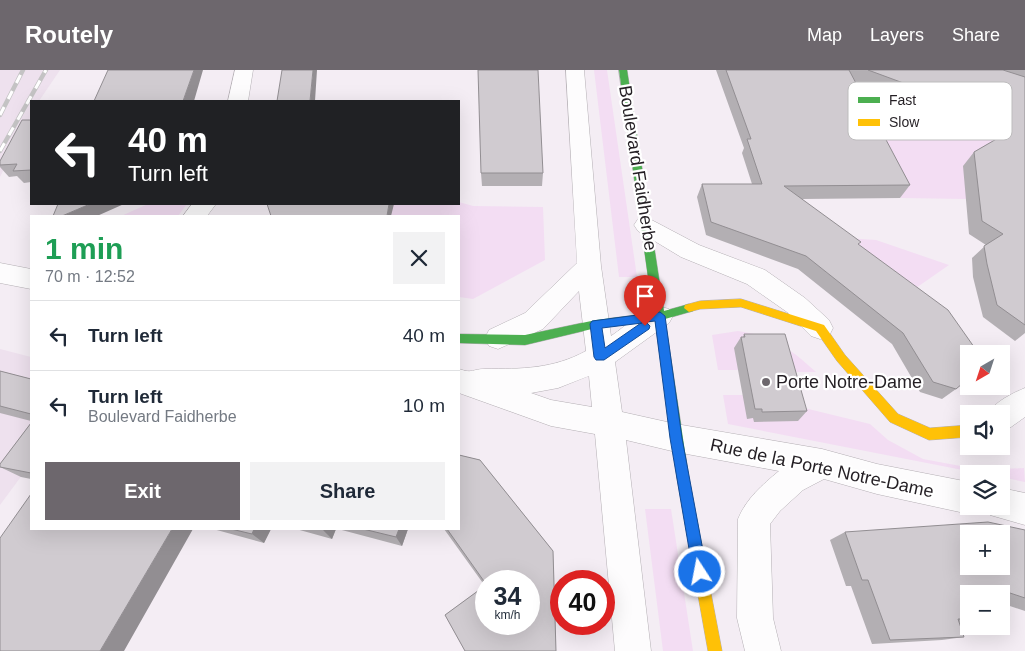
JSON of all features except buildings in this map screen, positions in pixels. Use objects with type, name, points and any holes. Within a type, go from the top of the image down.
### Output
[{"type":"street","points":[[238,100],[244,70]]},
{"type":"street","points":[[575,70],[589,266],[607,422],[615,473],[633,651]]},
{"type":"street","name":"Boulevard Faidherbe","points":[[623,70],[660,316],[676,438],[715,651]]},
{"type":"street","points":[[195,215],[204,205]]},
{"type":"street","points":[[646,225],[690,251],[756,277],[796,304],[820,328],[841,358],[894,418],[929,434],[960,432]]},
{"type":"street","points":[[498,338],[534,321],[589,266]]},
{"type":"street","points":[[0,273],[30,279]]},
{"type":"street","points":[[460,339],[498,338],[525,340],[596,324],[660,316],[700,305],[741,303],[820,328]]},
{"type":"street","points":[[460,381],[542,380],[600,357],[660,316]]},
{"type":"street","name":"Rue de la Porte Notre-Dame","points":[[460,381],[551,413],[607,422],[676,438],[822,464],[877,479],[960,496]]},
{"type":"street","points":[[1010,412],[1025,401]]},
{"type":"street","points":[[763,651],[755,618],[754,519],[762,507],[792,479],[822,464]]},
{"type":"street","points":[[1010,506],[1025,509]]},
{"type":"shaded area","points":[[0,70],[60,70],[40,100],[30,100],[30,118],[0,177]]},
{"type":"shaded area","points":[[594,70],[607,70],[637,277],[619,277]]},
{"type":"shaded area","points":[[837,70],[869,82],[848,82],[848,92]]},
{"type":"shaded area","points":[[872,140],[1013,141],[966,199],[901,198]]},
{"type":"shaded area","points":[[460,202],[473,206],[543,207],[545,260],[473,299],[460,297],[460,215],[391,215],[393,205],[460,205]]},
{"type":"shaded area","points":[[146,205],[186,205],[179,215],[123,215]]},
{"type":"shaded area","points":[[847,238],[876,240],[949,265],[903,297]]},
{"type":"shaded area","points":[[738,331],[761,336],[781,345],[790,350],[816,372],[786,372],[796,406],[870,424],[888,440],[923,459],[960,466],[960,469],[728,424],[723,395],[748,395],[743,370],[718,370],[712,335]]},
{"type":"shaded area","points":[[0,349],[30,357],[30,464],[0,505]]},
{"type":"shaded area","points":[[1024,468],[1025,482],[1010,479],[1010,469]]},
{"type":"shaded area","points":[[645,509],[671,509],[693,651],[663,651]]},
{"type":"railway","points":[[0,115],[23,70]]},
{"type":"railway","points":[[0,151],[46,70]]},
{"type":"traffic: fast","points":[[623,70],[683,478]]},
{"type":"traffic: fast","points":[[460,339],[525,340],[596,324],[660,316],[689,308]]},
{"type":"traffic: slow","points":[[689,308],[700,305],[741,303],[820,328],[841,358],[894,418],[929,434],[960,432]]},
{"type":"traffic: slow","points":[[683,478],[715,651]]},
{"type":"place","name":"Porte Notre-Dame","points":[[766,382]]},
{"type":"route","points":[[645,326],[600,357],[596,324],[631,318],[660,316],[676,438],[700,572]]}]
